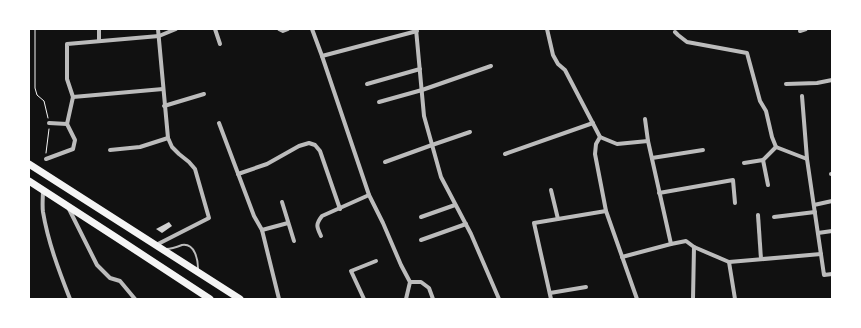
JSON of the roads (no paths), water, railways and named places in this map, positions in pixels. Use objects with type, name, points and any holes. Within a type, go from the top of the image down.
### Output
[{"type":"main road","points":[[29,164],[240,299]]},
{"type":"main road","points":[[29,181],[210,299]]},
{"type":"street","points":[[99,29],[99,41]]},
{"type":"street","points":[[158,29],[168,138],[172,147],[178,154],[189,162],[195,169],[209,218],[160,247]]},
{"type":"street","points":[[46,159],[73,149],[75,140],[67,124],[73,96],[67,79],[68,44],[159,36],[176,29]]},
{"type":"street","points":[[215,29],[220,44]]},
{"type":"street","points":[[279,29],[282,31],[288,29]]},
{"type":"street","points":[[312,29],[369,195],[384,223],[401,265],[410,282],[406,299]]},
{"type":"street","points":[[547,29],[553,55],[558,64],[565,70],[600,136],[617,144],[648,141]]},
{"type":"street","points":[[800,31],[806,29]]},
{"type":"street","points":[[322,56],[416,30],[424,116],[441,177],[471,234],[499,299]]},
{"type":"street","points":[[675,32],[687,42],[748,53],[760,101],[766,111],[772,137],[776,146],[807,159]]},
{"type":"street","points":[[379,102],[422,90],[491,66]]},
{"type":"street","points":[[367,84],[420,69]]},
{"type":"street","points":[[786,84],[817,83],[832,80]]},
{"type":"street","points":[[73,96],[163,89]]},
{"type":"street","points":[[164,106],[204,94]]},
{"type":"street","points":[[802,96],[807,159],[824,275],[832,274]]},
{"type":"street","points":[[645,119],[648,141],[671,244]]},
{"type":"street","points":[[49,123],[67,124]]},
{"type":"street","points":[[219,123],[254,216],[262,230],[279,299]]},
{"type":"street","points":[[505,154],[593,123]]},
{"type":"street","points":[[385,162],[432,144],[470,132]]},
{"type":"street","points":[[600,136],[596,144],[595,154],[606,211],[637,299]]},
{"type":"street","points":[[110,150],[140,147],[168,138]]},
{"type":"street","points":[[238,174],[267,164],[299,146],[309,143],[315,145],[320,151],[340,209]]},
{"type":"street","points":[[744,163],[763,160],[776,146]]},
{"type":"street","points":[[652,158],[703,150]]},
{"type":"street","points":[[763,160],[768,185]]},
{"type":"street","points":[[660,193],[733,180],[735,203]]},
{"type":"street","points":[[43,190],[43,211],[50,240],[70,299]]},
{"type":"street","points":[[551,190],[558,219]]},
{"type":"street","points":[[321,236],[317,226],[318,221],[322,216],[369,195]]},
{"type":"street","points":[[814,205],[832,201]]},
{"type":"street","points":[[282,202],[294,241]]},
{"type":"street","points":[[421,217],[456,204]]},
{"type":"street","points":[[66,205],[97,265],[110,278],[120,281],[136,299]]},
{"type":"street","points":[[551,299],[534,224],[606,211]]},
{"type":"street","points":[[774,217],[815,212]]},
{"type":"street","points":[[758,215],[761,259]]},
{"type":"street","points":[[262,230],[288,223]]},
{"type":"street","points":[[421,240],[466,224]]},
{"type":"street","points":[[818,233],[832,231]]},
{"type":"street","points":[[622,257],[686,241],[694,247],[729,262],[821,254]]},
{"type":"street","points":[[693,299],[694,247]]},
{"type":"street","points":[[364,299],[351,271],[376,261]]},
{"type":"street","points":[[729,262],[735,299]]},
{"type":"street","points":[[410,282],[421,282],[429,288],[433,299]]},
{"type":"street","points":[[550,293],[586,287]]},
{"type":"lane","points":[[160,247],[169,249],[188,245],[196,252],[198,272]]}]
